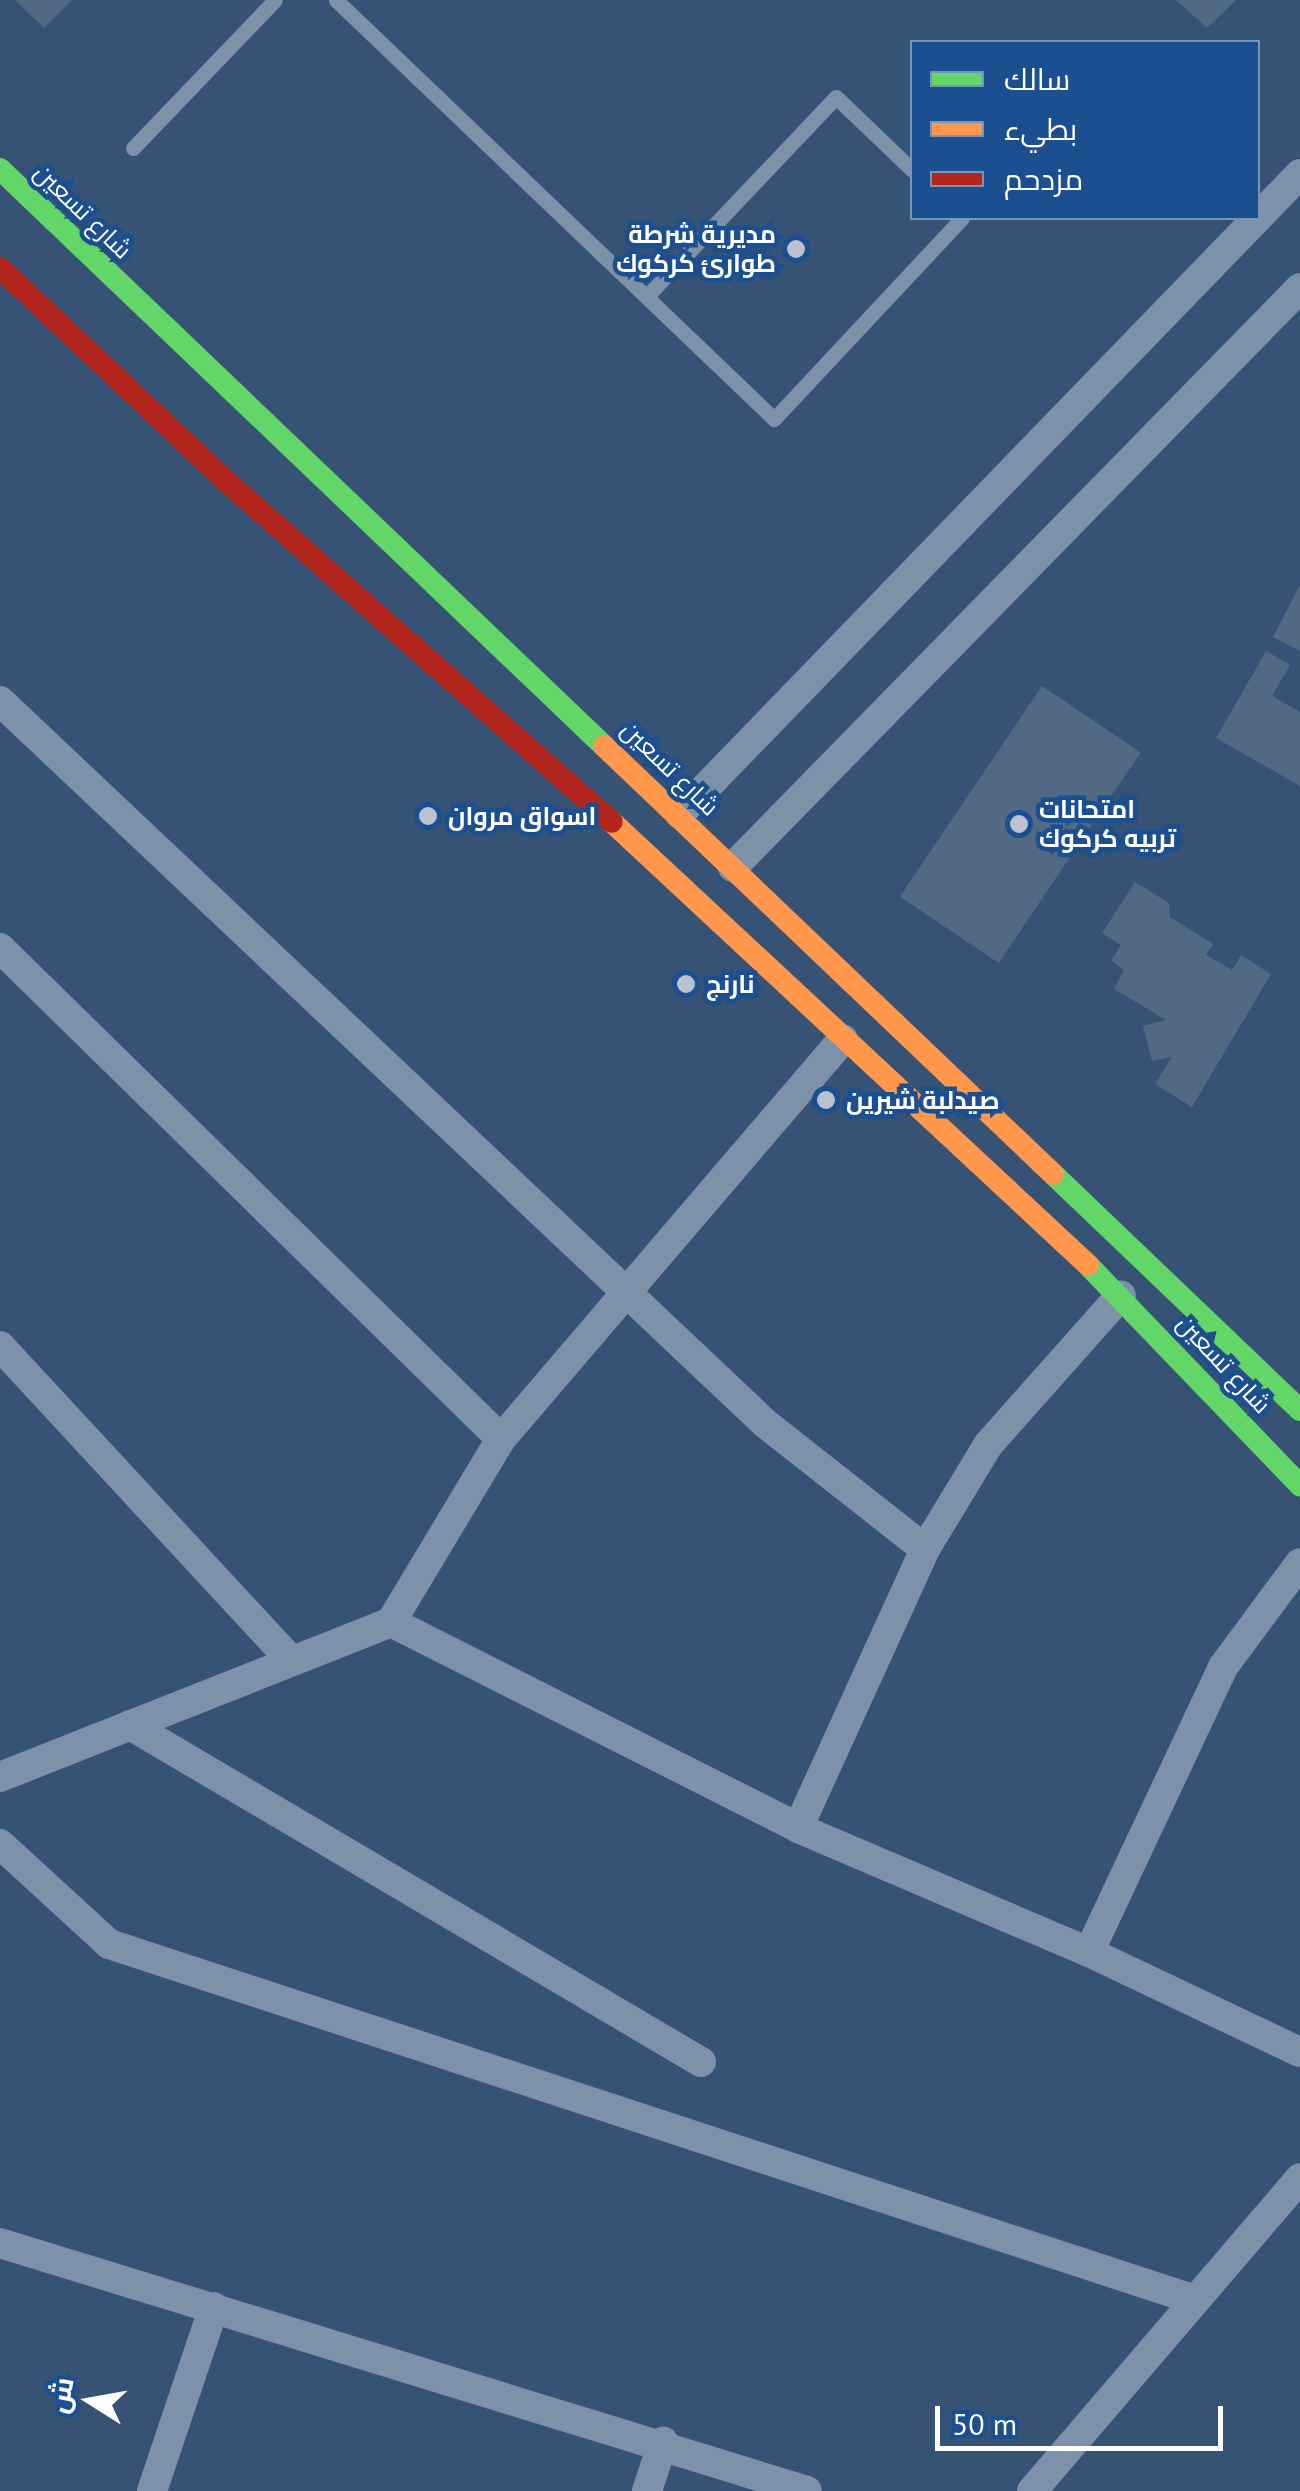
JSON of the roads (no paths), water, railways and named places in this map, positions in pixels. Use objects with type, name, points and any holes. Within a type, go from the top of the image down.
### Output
[{"type":"main road","name":"شارع تسعين","points":[[0,169],[1300,1410]]},
{"type":"main road","name":"شارع تسعين","points":[[0,268],[1121,1294],[1300,1486]]},
{"type":"street","points":[[1260,215],[1300,174]]},
{"type":"street","points":[[680,814],[1255,220]]},
{"type":"street","points":[[733,866],[1300,288]]},
{"type":"street","points":[[0,701],[766,1424],[925,1549]]},
{"type":"street","points":[[0,948],[501,1439]]},
{"type":"street","points":[[0,1777],[391,1622],[501,1439],[626,1288],[843,1040]]},
{"type":"street","points":[[798,1828],[925,1549],[988,1445],[1121,1294]]},
{"type":"street","points":[[0,1346],[291,1660]]},
{"type":"street","points":[[1089,1952],[1222,1668],[1300,1563]]},
{"type":"street","points":[[391,1622],[798,1828],[1089,1952],[1300,2052]]},
{"type":"street","points":[[130,1724],[701,2062]]},
{"type":"street","points":[[0,1844],[109,1944],[1196,2300]]},
{"type":"street","points":[[1032,2491],[1300,2178]]},
{"type":"street","points":[[0,2243],[663,2442],[807,2491]]},
{"type":"street","points":[[152,2491],[214,2307]]},
{"type":"street","points":[[647,2491],[663,2442]]},
{"type":"lane","points":[[133,148],[274,0]]},
{"type":"lane","points":[[336,0],[774,418],[960,220]]},
{"type":"lane","points":[[647,296],[836,97],[910,168]]},
{"type":"place","name":"مديرية شرطة طوارئ كركوك","points":[[796,249]]},
{"type":"place","name":"اسواق مروان","points":[[428,816]]},
{"type":"place","name":"امتحانات تربيه كركوك","points":[[1019,824]]},
{"type":"place","name":"نارنج","points":[[686,984]]},
{"type":"place","name":"صيدلبة شيرين","points":[[826,1100]]}]
